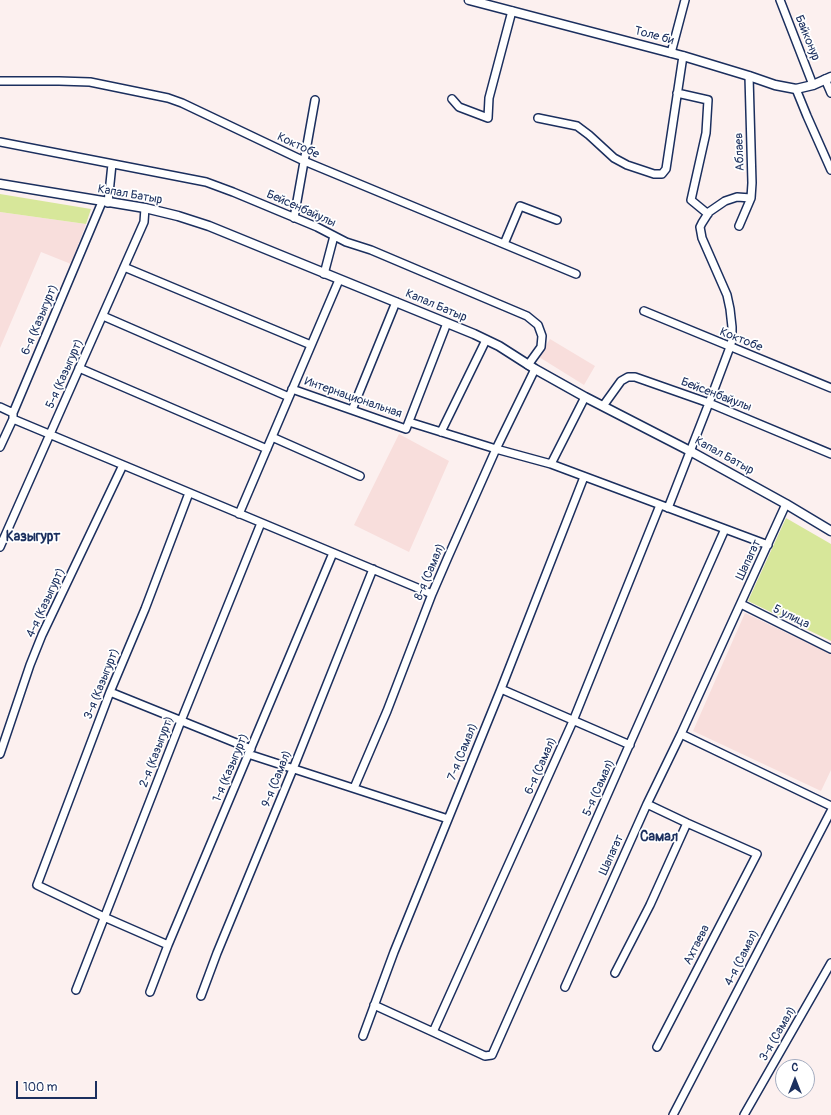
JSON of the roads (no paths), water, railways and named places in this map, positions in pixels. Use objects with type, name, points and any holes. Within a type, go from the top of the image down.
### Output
[{"type":"main road","name":"Толе би","points":[[469,0],[683,56],[796,89],[828,78]]},
{"type":"main road","name":"Капал Батыр","points":[[0,184],[145,208],[178,216],[209,226],[447,323],[499,346],[532,367],[585,397],[690,451],[786,504],[831,531]]},
{"type":"street","points":[[671,53],[685,0]]},
{"type":"street","name":"Байконур","points":[[780,0],[813,84]]},
{"type":"street","points":[[452,99],[459,107],[488,118],[489,98],[512,11]]},
{"type":"street","points":[[538,118],[577,126],[589,134],[614,158],[654,174],[662,174],[666,169],[683,56]]},
{"type":"street","name":"Аблаев","points":[[739,226],[751,198],[750,76]]},
{"type":"street","points":[[828,78],[831,93]]},
{"type":"street","name":"Коктобе","points":[[0,81],[90,82],[168,98],[182,103],[304,161],[576,274]]},
{"type":"street","points":[[796,89],[831,170]]},
{"type":"street","points":[[677,93],[708,100],[706,132],[691,200],[708,214]]},
{"type":"street","points":[[294,218],[315,100]]},
{"type":"street","name":"Бейсенбайулы","points":[[0,142],[206,182],[317,227],[346,242],[371,250],[527,316],[538,325],[542,336],[541,347],[532,367]]},
{"type":"street","name":"6-я (Казыгурт)","points":[[0,447],[105,202],[112,164]]},
{"type":"street","points":[[668,508],[709,404],[732,340],[730,309],[727,295],[702,238],[700,232],[702,223],[708,214],[725,200],[737,197],[751,198]]},
{"type":"street","points":[[504,244],[520,206],[556,220]]},
{"type":"street","name":"5-я (Казыгурт)","points":[[0,547],[144,222],[145,208]]},
{"type":"street","points":[[324,274],[334,236]]},
{"type":"street","points":[[124,267],[311,345]]},
{"type":"street","points":[[239,514],[339,280]]},
{"type":"street","points":[[352,410],[396,302]]},
{"type":"street","name":"Коктобе","points":[[644,311],[730,348],[831,388]]},
{"type":"street","points":[[103,316],[289,397]]},
{"type":"street","points":[[407,425],[447,323]]},
{"type":"street","points":[[441,432],[486,340]]},
{"type":"street","name":"8-я (Самал)","points":[[354,788],[387,711],[432,594],[532,367]]},
{"type":"street","points":[[79,368],[267,449]]},
{"type":"street","name":"Бейсенбайулы","points":[[603,406],[622,381],[628,377],[635,376],[709,404],[831,454]]},
{"type":"street","name":"Интернациональная","points":[[292,389],[352,410],[407,425],[441,432],[551,464],[768,545]]},
{"type":"street","points":[[551,464],[585,397]]},
{"type":"street","points":[[0,407],[13,416],[50,435],[432,594]]},
{"type":"street","points":[[272,437],[360,476]]},
{"type":"street","name":"4-я (Казыгурт)","points":[[0,754],[42,635],[123,465]]},
{"type":"street","name":"7-я (Самал)","points":[[363,1036],[394,952],[501,690],[584,476]]},
{"type":"street","name":"3-я (Казыгурт)","points":[[104,917],[37,885],[110,692],[145,609],[189,493]]},
{"type":"street","name":"Шапагат","points":[[565,987],[647,804],[681,734],[786,504]]},
{"type":"street","name":"6-я (Самал)","points":[[433,1032],[573,722],[660,505]]},
{"type":"street","name":"2-я (Казыгурт)","points":[[76,990],[180,721],[261,523]]},
{"type":"street","name":"5-я (Самал)","points":[[433,1032],[485,1056],[492,1055],[725,529]]},
{"type":"street","name":"1-я (Казыгурт)","points":[[150,992],[168,945],[333,553]]},
{"type":"street","name":"9-я (Самал)","points":[[201,996],[217,953],[373,569]]},
{"type":"street","name":"5 улица","points":[[741,604],[831,649]]},
{"type":"street","points":[[501,690],[630,745]]},
{"type":"street","points":[[110,692],[293,769],[448,819]]},
{"type":"street","points":[[681,734],[831,810]]},
{"type":"street","points":[[615,973],[650,905],[687,824],[647,804]]},
{"type":"street","name":"4-я (Самал)","points":[[673,1115],[831,810]]},
{"type":"street","name":"Ахтаева","points":[[657,1047],[757,854],[687,824]]},
{"type":"street","points":[[104,917],[168,945]]},
{"type":"street","name":"3-я (Самал)","points":[[744,1115],[831,963]]},
{"type":"street","points":[[374,1006],[433,1032]]},
{"type":"district","name":"Казыгурт","points":[[33,537]]},
{"type":"district","name":"Самал","points":[[659,837]]}]
